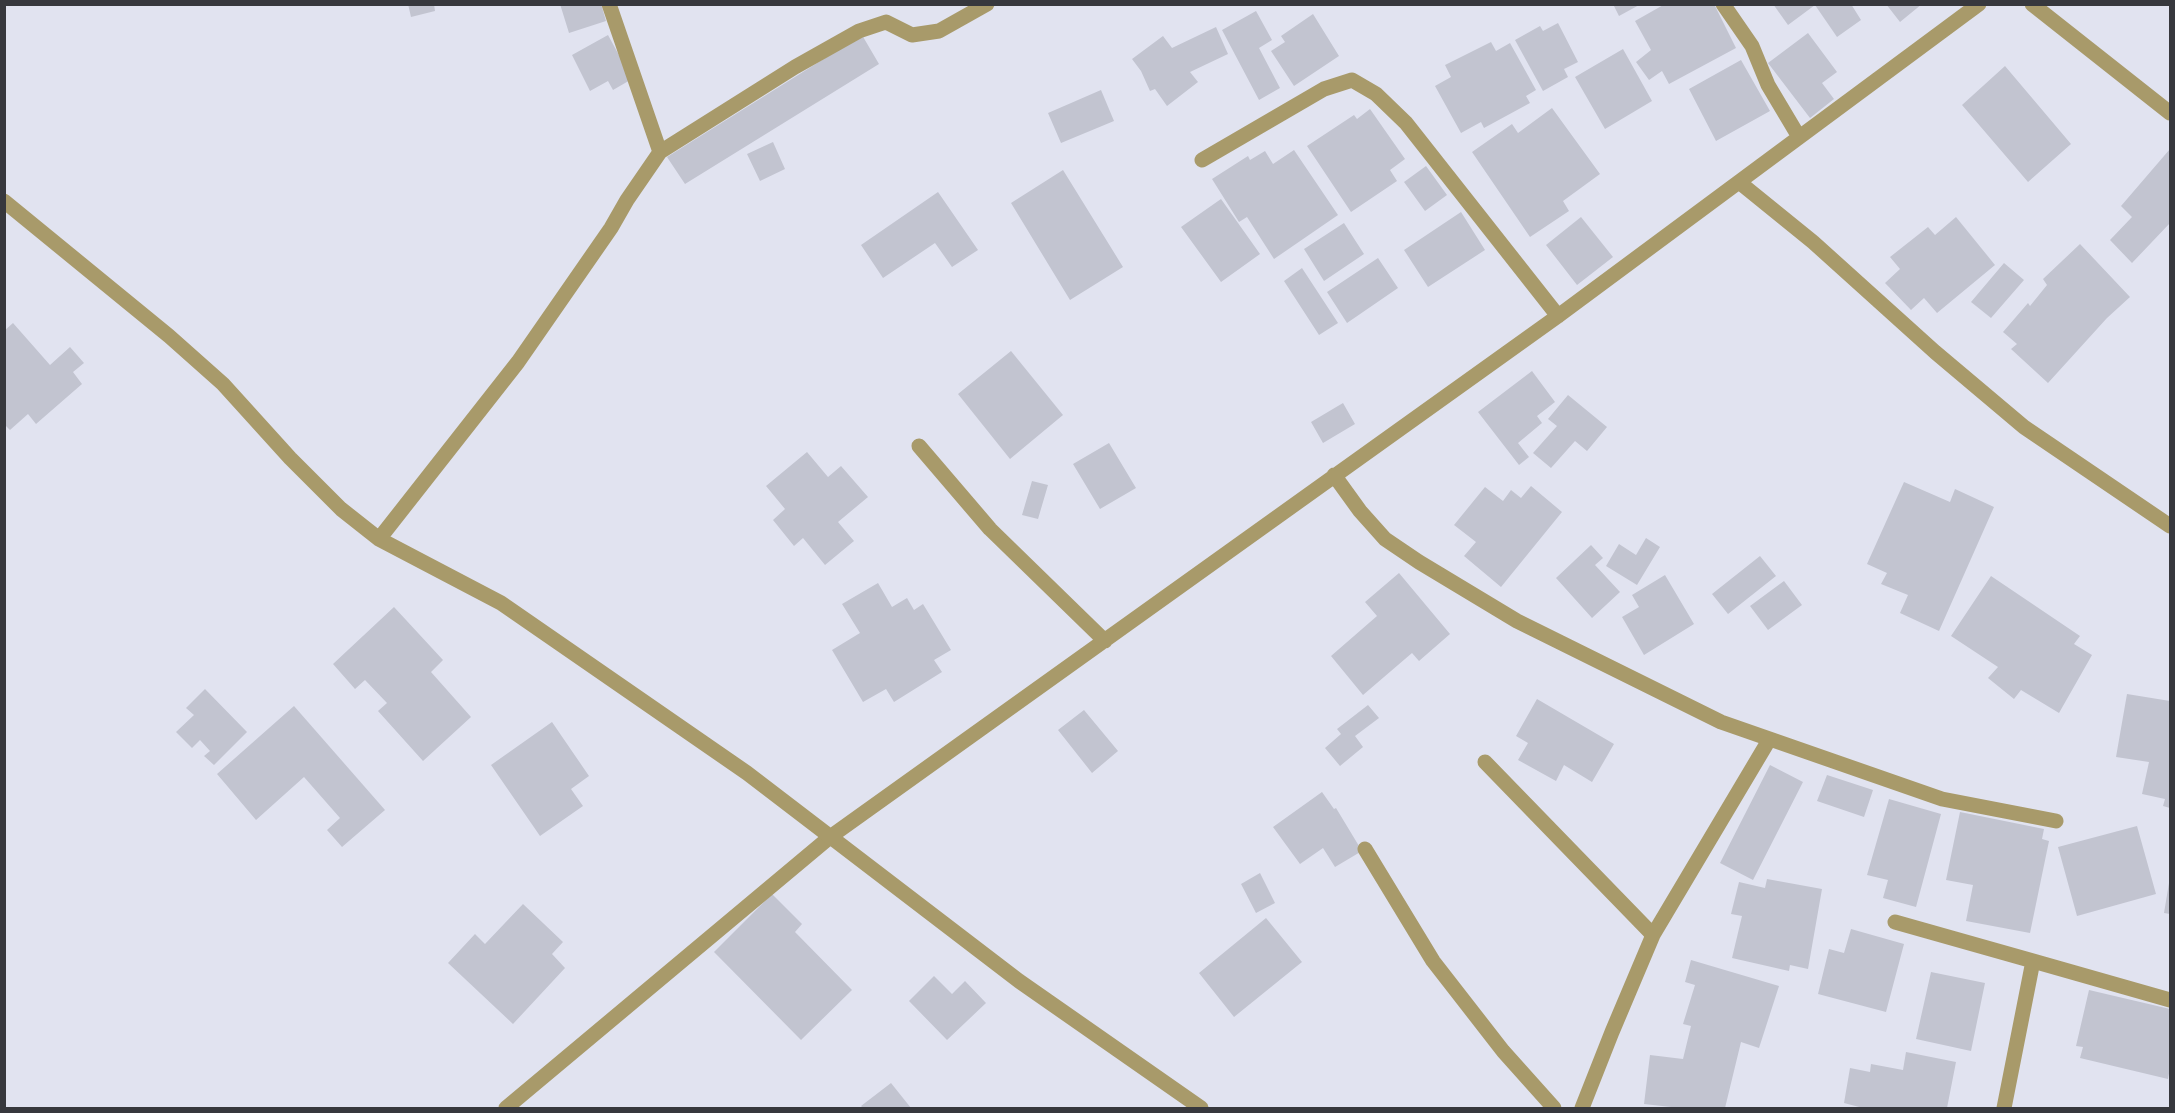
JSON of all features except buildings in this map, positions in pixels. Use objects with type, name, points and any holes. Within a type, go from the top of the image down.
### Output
[{"type":"street","points":[[609,4],[660,152]]},
{"type":"street","points":[[380,539],[518,362],[611,228],[660,152],[795,67],[859,31],[886,22],[912,35],[939,31],[987,4]]},
{"type":"street","points":[[1723,4],[1752,46],[1768,85],[1799,137]]},
{"type":"street","points":[[506,1108],[830,837],[1677,230],[1979,4]]},
{"type":"street","points":[[2032,4],[2170,113]]},
{"type":"street","points":[[1202,160],[1324,89],[1352,80],[1376,94],[1406,123],[1558,316]]},
{"type":"street","points":[[1739,182],[1813,242],[1935,352],[2024,427],[2170,526]]},
{"type":"street","points":[[4,201],[169,336],[223,384],[290,458],[333,500],[380,539],[501,603],[747,773],[1019,981],[1201,1108]]},
{"type":"street","points":[[919,446],[990,529],[1105,641]]},
{"type":"street","points":[[1334,475],[1360,511],[1386,539],[1419,562],[1517,621],[1721,722],[1942,799],[2056,821]]},
{"type":"street","points":[[1582,1108],[1653,935],[1769,740]]},
{"type":"street","points":[[1485,762],[1653,935]]},
{"type":"street","points":[[1365,849],[1433,961],[1503,1051],[1554,1108]]},
{"type":"street","points":[[1895,922],[2170,1000]]},
{"type":"street","points":[[2004,1108],[2033,961]]}]
